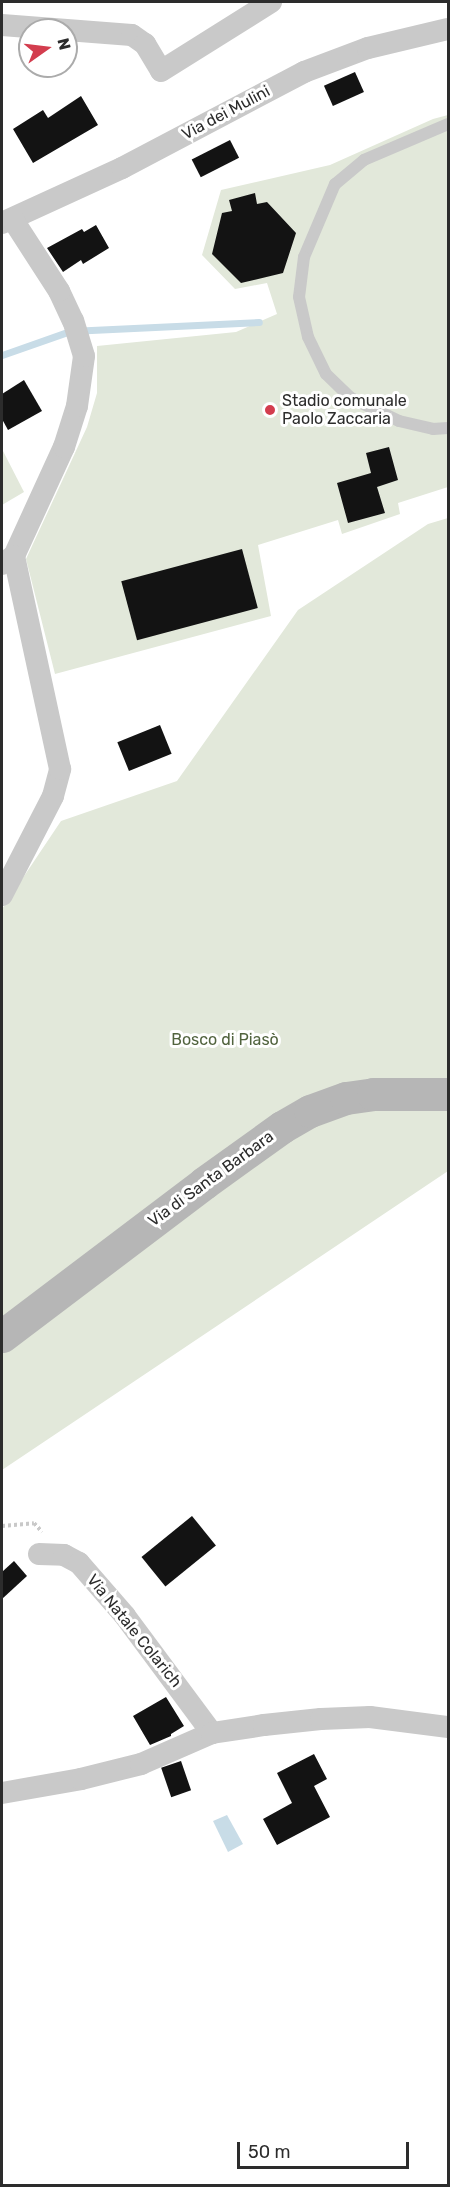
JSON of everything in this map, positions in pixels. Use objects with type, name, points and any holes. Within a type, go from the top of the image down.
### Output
[{"type":"street","points":[[2,25],[132,35],[145,44],[161,71],[272,2]]},
{"type":"street","name":"Via dei Mulini","points":[[8,560],[64,447],[77,406],[84,356],[73,321],[59,291],[7,222],[122,168],[304,72],[368,48],[448,29]]},
{"type":"street","points":[[2,895],[53,795],[60,769],[8,560]]},
{"type":"street","name":"Via di Santa Barbara","points":[[2,1336],[223,1170],[282,1127],[310,1111],[346,1098],[373,1094],[448,1095]]},
{"type":"street","name":"Via Natale Colarich","points":[[39,1554],[64,1556],[79,1563],[125,1616],[212,1733]]},
{"type":"street","points":[[2,1792],[81,1779],[141,1764],[212,1733],[331,1718],[370,1717],[448,1726]]},
{"type":"lane","points":[[448,124],[364,160],[335,184],[304,257],[299,297],[308,337],[326,374],[351,398],[399,421],[433,429],[448,428]]},
{"type":"green space","name":"Stadio comunale Paolo Zaccaria","points":[[448,115],[448,487],[398,503],[400,514],[342,534],[338,520],[258,545],[271,616],[55,674],[26,559],[87,427],[97,393],[97,346],[236,332],[277,314],[267,283],[235,289],[202,255],[221,190],[330,165],[433,119]]},
{"type":"green space","points":[[2,449],[24,492],[2,505]]},
{"type":"green space","name":"Bosco di Piasò","points":[[448,518],[448,1171],[2,1470],[2,909],[61,821],[177,781],[298,610],[428,524]]},
{"type":"water","points":[[227,1815],[243,1844],[228,1852],[213,1821]]},
{"type":"building","points":[[355,72],[364,92],[333,106],[324,86]]},
{"type":"building","points":[[81,96],[98,125],[33,163],[13,129],[43,110],[48,118]]},
{"type":"building","points":[[230,140],[239,158],[201,177],[192,160]]},
{"type":"building","points":[[255,193],[257,204],[267,202],[296,233],[283,273],[241,283],[212,254],[222,213],[232,211],[229,200]]},
{"type":"building","points":[[96,225],[109,248],[83,264],[81,260],[63,272],[47,248],[82,229],[84,232]]},
{"type":"building","points":[[24,380],[42,411],[8,430],[2,419],[2,394]]},
{"type":"building","points":[[389,447],[398,480],[377,487],[385,513],[348,523],[337,483],[371,473],[366,453]]},
{"type":"building","points":[[242,549],[258,608],[137,640],[121,581]]},
{"type":"building","points":[[160,725],[172,754],[129,771],[117,742]]},
{"type":"building","points":[[192,1516],[216,1546],[165,1586],[141,1557]]},
{"type":"building","points":[[14,1561],[27,1576],[2,1599],[2,1572]]},
{"type":"building","points":[[166,1697],[184,1726],[171,1736],[150,1745],[133,1716]]},
{"type":"building","points":[[314,1754],[327,1779],[314,1786],[330,1817],[277,1845],[263,1819],[292,1803],[277,1773]]},
{"type":"building","points":[[181,1761],[191,1790],[171,1797],[161,1768]]},
{"type":"waterway","points":[[2,355],[70,331],[259,322]]},
{"type":"place","name":"Stadio comunale Paolo Zaccaria","points":[[270,410]]}]
